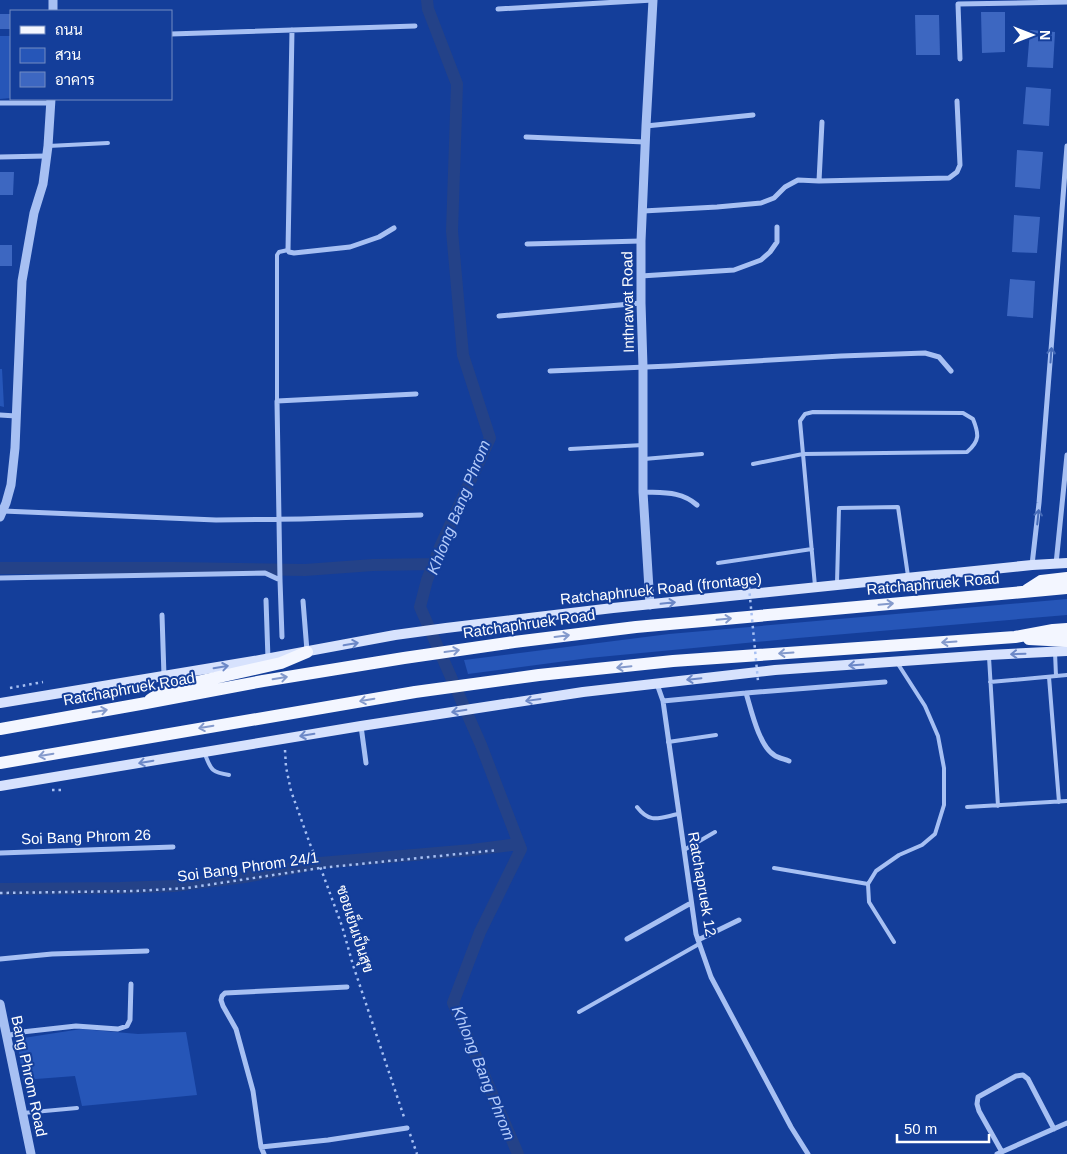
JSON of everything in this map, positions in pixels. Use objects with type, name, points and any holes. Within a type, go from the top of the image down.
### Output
[{"type":"main road","name":"Ratchaphruek Road (frontage)","points":[[264,660],[446,628],[1032,565],[1062,564]]},
{"type":"main road","points":[[1024,592],[1041,581],[1067,578]]},
{"type":"main road","name":"Ratchaphruek Road","points":[[0,729],[263,681],[514,642],[636,627],[1067,588]]},
{"type":"main road","points":[[0,763],[415,692],[540,675],[673,661],[1015,637],[1067,629]]},
{"type":"main road","points":[[1015,637],[1031,640],[1067,641]]},
{"type":"main road","points":[[1,787],[284,738],[494,705],[656,683],[775,670],[1067,651]]},
{"type":"main road","points":[[146,703],[166,689],[281,663],[307,652]]},
{"type":"main road","name":"Ratchaphruek Road","points":[[0,703],[264,660]]},
{"type":"street","points":[[498,9],[653,0]]},
{"type":"street","name":"Inthrawat Road","points":[[650,605],[643,492],[641,276],[645,142],[653,0]]},
{"type":"street","points":[[960,59],[958,4],[1067,2]]},
{"type":"street","points":[[172,34],[415,26]]},
{"type":"street","points":[[292,30],[289,252],[350,247],[379,237],[394,228]]},
{"type":"street","points":[[0,103],[51,101],[43,184],[34,213],[22,281],[15,448],[11,486],[2,509],[86,515],[216,520],[421,515]]},
{"type":"street","points":[[643,211],[761,203],[774,198],[784,187],[798,180],[949,178],[957,172],[960,165],[957,101]]},
{"type":"street","points":[[646,126],[753,115]]},
{"type":"street","points":[[820,181],[822,122]]},
{"type":"street","points":[[526,138],[645,142]]},
{"type":"street","points":[[1032,565],[1040,493],[1067,146]]},
{"type":"street","points":[[0,157],[46,156]]},
{"type":"street","points":[[641,276],[734,270],[761,260],[770,252],[777,242],[777,227]]},
{"type":"street","points":[[527,244],[642,241]]},
{"type":"street","points":[[499,316],[641,303]]},
{"type":"street","points":[[550,371],[925,353],[939,357],[951,371]]},
{"type":"street","points":[[282,637],[277,401],[416,394]]},
{"type":"street","points":[[0,415],[16,416]]},
{"type":"street","points":[[1062,564],[1067,455]]},
{"type":"street","points":[[643,492],[674,493],[689,498],[697,505]]},
{"type":"street","points":[[0,578],[265,573],[280,578]]},
{"type":"street","points":[[264,660],[266,600]]},
{"type":"street","points":[[304,601],[307,652]]},
{"type":"street","points":[[162,615],[164,676]]},
{"type":"street","points":[[662,701],[886,682]]},
{"type":"street","name":"Ratchapruek 12","points":[[656,683],[662,701],[696,934],[711,977],[791,1127],[808,1154]]},
{"type":"street","points":[[746,693],[754,723],[763,742],[773,755],[789,761]]},
{"type":"street","points":[[361,726],[366,763]]},
{"type":"street","name":"Soi Bang Phrom 26","points":[[0,853],[173,847]]},
{"type":"street","points":[[627,940],[691,902]]},
{"type":"street","points":[[699,942],[738,920]]},
{"type":"street","points":[[0,959],[52,954],[147,951]]},
{"type":"street","points":[[4,1031],[22,1032],[76,1026],[118,1029],[127,1026],[130,1020],[131,984]]},
{"type":"street","points":[[264,1154],[260,1147],[253,1091],[236,1029],[222,1006],[222,996],[225,993],[347,987]]},
{"type":"street","name":"Bang Phrom Road","points":[[0,1004],[4,1031],[31,1154]]},
{"type":"street","points":[[1054,1129],[1028,1079],[1023,1075],[1016,1076],[978,1097],[979,1111],[1000,1153],[1054,1129],[1067,1123]]},
{"type":"street","points":[[260,1147],[328,1140],[408,1128]]},
{"type":"lane","points":[[48,146],[108,144]]},
{"type":"lane","points":[[277,401],[277,255],[279,252],[288,250]]},
{"type":"lane","points":[[753,464],[803,454],[967,452],[974,445],[978,433],[973,418],[963,413],[813,412],[804,414],[800,421],[803,454],[812,549],[815,588]]},
{"type":"lane","points":[[570,449],[643,445]]},
{"type":"lane","points":[[644,459],[702,454]]},
{"type":"lane","points":[[837,586],[839,508],[898,507],[908,578]]},
{"type":"lane","points":[[718,563],[812,549]]},
{"type":"lane","points":[[1055,652],[1056,676]]},
{"type":"lane","points":[[989,655],[998,806]]},
{"type":"lane","points":[[894,942],[869,902],[868,884],[876,871],[898,855],[922,845],[935,834],[944,805],[944,768],[938,736],[925,706],[896,662]]},
{"type":"lane","points":[[990,682],[1067,675]]},
{"type":"lane","points":[[1049,677],[1059,802]]},
{"type":"lane","points":[[668,742],[716,735]]},
{"type":"lane","points":[[204,752],[212,770],[217,774],[229,775]]},
{"type":"lane","points":[[967,808],[1067,801]]},
{"type":"lane","points":[[637,807],[644,815],[655,819],[678,814]]},
{"type":"lane","points":[[684,850],[715,832]]},
{"type":"lane","points":[[774,868],[868,884]]},
{"type":"lane","points":[[578,1012],[699,942]]},
{"type":"lane","points":[[23,1113],[78,1108]]},
{"type":"path","points":[[749,587],[758,681]]},
{"type":"path","points":[[10,688],[43,682]]},
{"type":"path","name":"ซอยเย็นเป็นสุข","points":[[284,738],[286,767],[291,791],[342,926],[356,974],[417,1154]]},
{"type":"path","name":"Soi Bang Phrom 24/1","points":[[0,893],[135,891],[187,888],[320,867],[498,850]]},
{"type":"green space","points":[[0,36],[10,36],[10,98],[0,99]]},
{"type":"green space","points":[[0,369],[2,369],[4,407],[0,406]]},
{"type":"green space","points":[[1067,599],[1067,615],[589,658],[468,674],[464,660],[669,634]]},
{"type":"green space","points":[[81,1029],[138,1034],[186,1032],[197,1095],[82,1106],[75,1076],[23,1080],[17,1039]]},
{"type":"building","points":[[981,12],[1005,12],[1005,52],[982,53]]},
{"type":"building","points":[[0,14],[10,14],[10,29],[0,29]]},
{"type":"building","points":[[915,15],[939,15],[940,55],[916,55]]},
{"type":"building","points":[[1030,30],[1055,32],[1053,68],[1027,67]]},
{"type":"building","points":[[1026,87],[1051,89],[1049,126],[1023,124]]},
{"type":"building","points":[[1017,150],[1043,152],[1040,189],[1015,187]]},
{"type":"building","points":[[0,172],[14,172],[13,195],[0,195]]},
{"type":"building","points":[[1014,215],[1040,217],[1037,253],[1012,252]]},
{"type":"building","points":[[0,245],[12,245],[12,266],[0,266]]},
{"type":"building","points":[[1010,279],[1035,281],[1033,318],[1007,316]]},
{"type":"waterway","name":"Khlong Bang Phrom","points":[[427,0],[428,9],[457,84],[452,231],[463,355],[490,438],[440,547],[427,580],[420,607],[481,745],[521,849],[480,932],[453,1003],[518,1154]]},
{"type":"waterway","points":[[0,568],[305,570],[373,565],[433,564]]},
{"type":"waterway","points":[[0,889],[174,886],[245,877],[320,863],[472,850],[519,844]]}]
